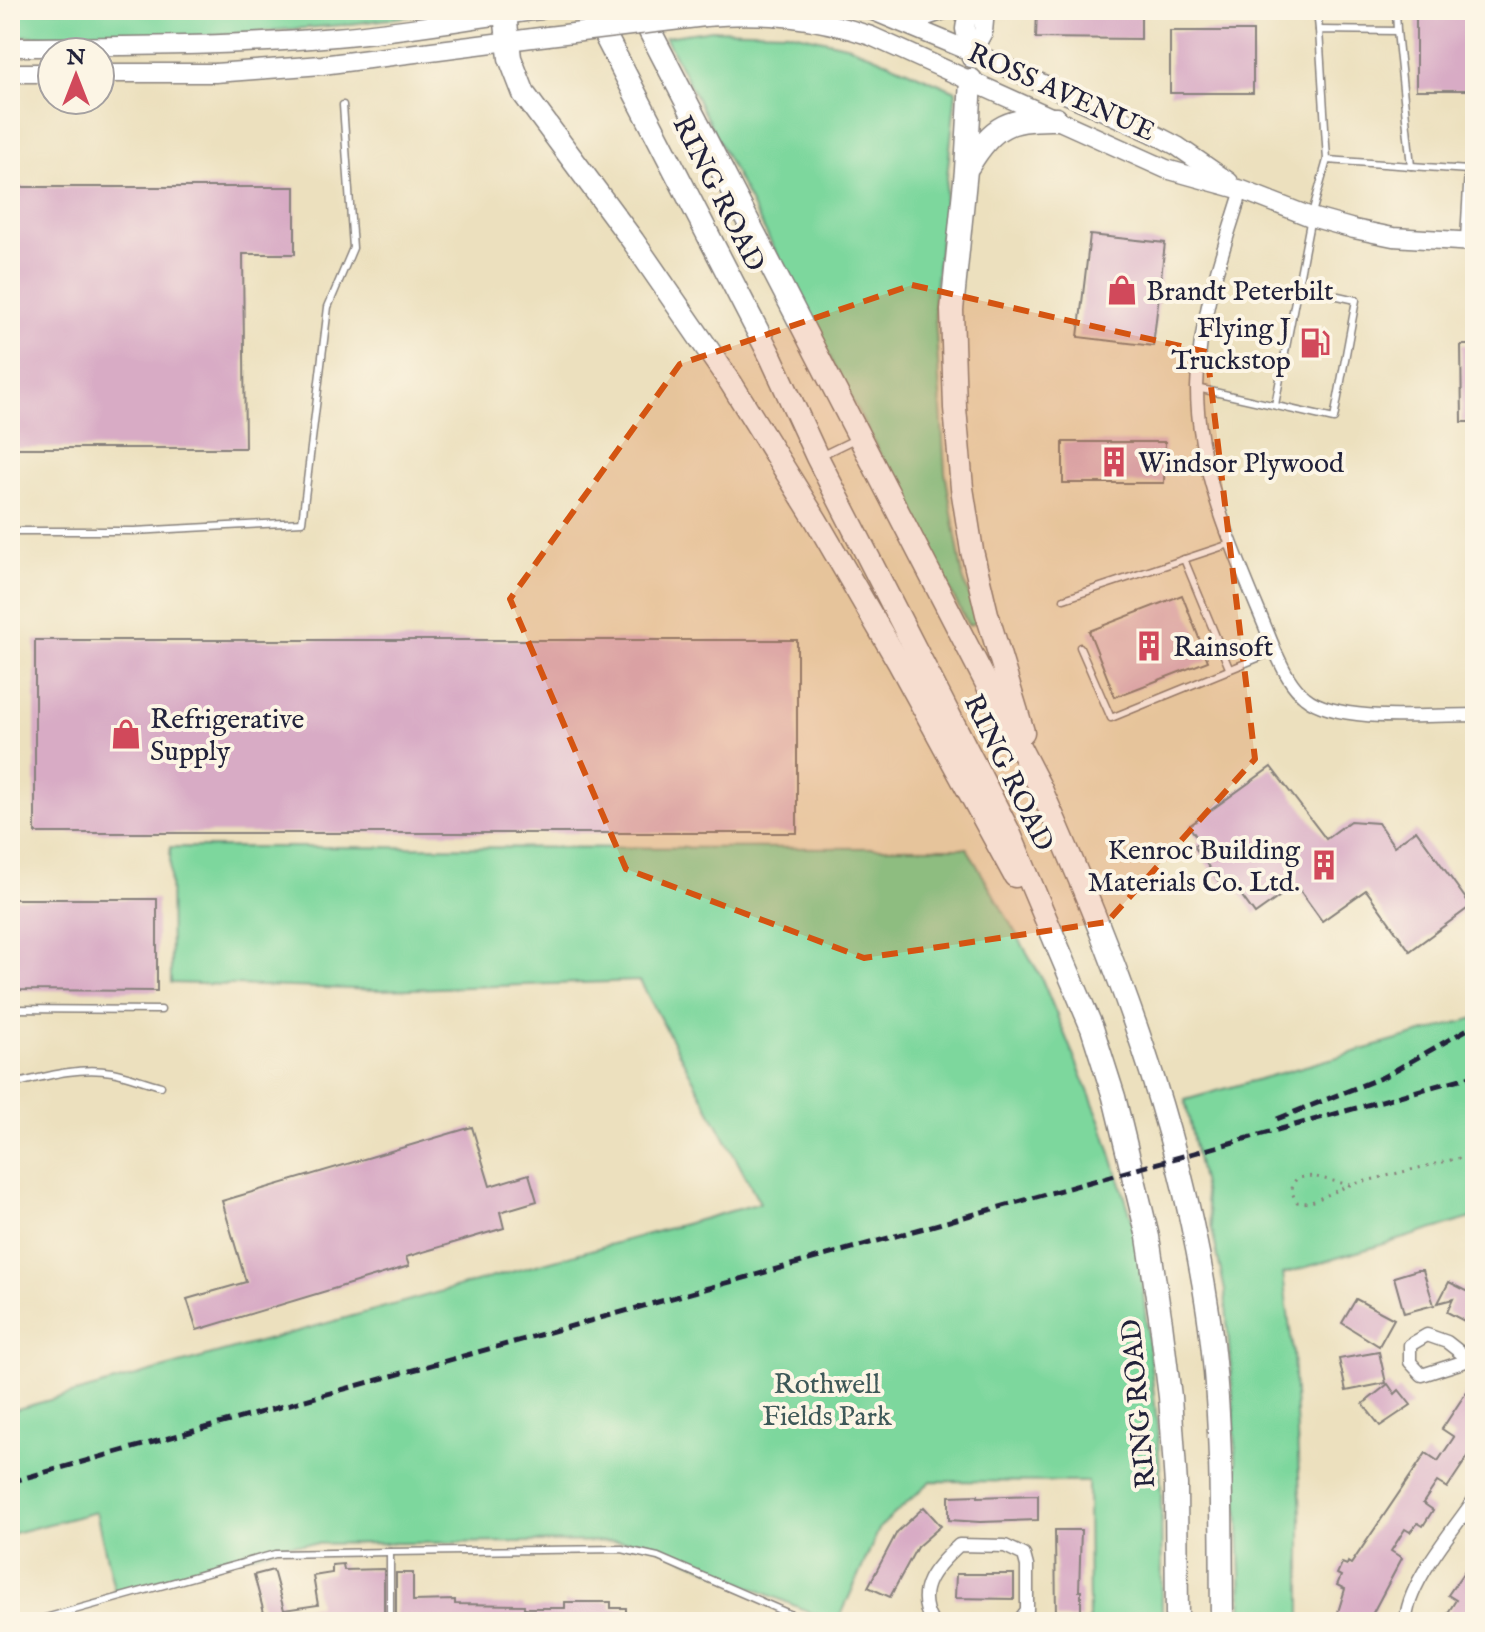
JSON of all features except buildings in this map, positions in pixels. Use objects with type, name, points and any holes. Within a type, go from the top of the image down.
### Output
[{"type":"highway","name":"RING ROAD","points":[[592,10],[771,357],[817,457],[1009,832],[1092,1028],[1114,1097],[1148,1237],[1170,1397],[1176,1485],[1177,1622]]},
{"type":"highway","name":"RING ROAD","points":[[639,10],[1040,787],[1125,990],[1157,1089],[1192,1223],[1208,1314],[1217,1399],[1222,1622]]},
{"type":"highway","points":[[505,14],[510,58],[524,94],[633,241],[722,370],[816,520],[899,663],[1064,964]]},
{"type":"highway","points":[[971,80],[966,170],[952,310],[955,408],[962,488],[972,551],[987,614],[1040,787]]},
{"type":"highway","points":[[966,170],[984,140],[998,129],[1028,119],[1056,119]]},
{"type":"main road","points":[[10,47],[221,45],[338,37],[540,10]]},
{"type":"main road","name":"ROSS AVENUE","points":[[871,10],[972,52],[1177,146],[1242,190]]},
{"type":"main road","points":[[906,23],[944,10]]},
{"type":"main road","points":[[968,10],[965,29],[972,52],[971,80]]},
{"type":"main road","points":[[972,52],[983,32],[985,10]]},
{"type":"main road","name":"ROSS AVENUE","points":[[116,73],[215,73],[322,65],[705,17],[761,14],[805,18],[871,36],[1166,169],[1242,190],[1311,217],[1393,237],[1470,242]]},
{"type":"main road","points":[[10,73],[36,73]]},
{"type":"street","points":[[1242,190],[1214,278],[1201,343],[1197,388],[1200,432],[1208,471],[1275,651],[1288,678],[1306,698],[1327,710],[1364,715],[1475,715]]},
{"type":"street","points":[[1427,1335],[1447,1342],[1472,1362],[1422,1375],[1410,1362],[1410,1345],[1427,1335]]},
{"type":"street","points":[[1406,1622],[1406,1610],[1421,1578],[1475,1498]]},
{"type":"street","points":[[932,1622],[925,1610],[923,1596],[938,1563],[959,1545],[1005,1546],[1024,1555],[1027,1610],[1018,1622]]},
{"type":"lane","points":[[1275,405],[1311,217],[1327,160],[1317,10]]},
{"type":"lane","points":[[1396,10],[1411,166]]},
{"type":"lane","points":[[1319,30],[1397,31]]},
{"type":"lane","points":[[10,531],[134,531],[302,522],[328,307],[353,248],[343,105]]},
{"type":"lane","points":[[1327,160],[1471,170],[1470,242]]},
{"type":"lane","points":[[1197,388],[1334,419],[1356,300],[1297,287]]},
{"type":"lane","points":[[817,457],[859,437]]},
{"type":"lane","points":[[1064,599],[1233,543]]},
{"type":"lane","points":[[1184,559],[1229,668]]},
{"type":"lane","points":[[1080,647],[1111,718],[1275,651]]},
{"type":"lane","points":[[10,1009],[161,1010]]},
{"type":"lane","points":[[10,1085],[66,1071],[95,1071],[113,1072],[161,1086]]},
{"type":"lane","points":[[31,1622],[275,1554],[622,1549],[658,1557],[808,1622]]},
{"type":"lane","points":[[390,1552],[390,1622]]},
{"type":"path","points":[[1350,1185],[1312,1176],[1297,1178],[1292,1184],[1292,1194],[1297,1202],[1309,1203],[1350,1185],[1475,1154]]},
{"type":"highlighted area","points":[[912,285],[1207,352],[1255,759],[1107,922],[864,958],[626,869],[510,599],[680,364]]},
{"type":"green space","points":[[10,10],[458,10],[343,25],[179,38],[10,36]]},
{"type":"green space","points":[[712,30],[788,32],[850,46],[956,91],[934,301],[945,472],[963,578],[979,622],[968,625],[665,37]]},
{"type":"green space","name":"Rothwell Fields Park","points":[[170,847],[967,848],[1041,977],[1101,1122],[1137,1235],[1161,1483],[1162,1622],[1089,1622],[1088,1482],[931,1481],[880,1527],[838,1622],[643,1541],[290,1544],[115,1593],[96,1512],[10,1534],[10,1411],[760,1203],[640,981],[381,990],[171,983]]},
{"type":"green space","points":[[1475,1018],[1475,1217],[1283,1274],[1293,1353],[1301,1516],[1301,1622],[1243,1622],[1225,1291],[1185,1100]]},
{"type":"railway","points":[[1277,1119],[1383,1077],[1475,1025]]},
{"type":"railway","points":[[10,1482],[1475,1075]]},
{"type":"place","name":"Brandt Peterbilt","points":[[1122,290]]},
{"type":"place","name":"Flying J Truckstop","points":[[1315,343]]},
{"type":"place","name":"Windsor Plywood","points":[[1114,462]]},
{"type":"place","name":"Rainsoft","points":[[1149,646]]},
{"type":"place","name":"Refrigerative Supply","points":[[126,734]]},
{"type":"place","name":"Kenroc Building Materials Co. Ltd.","points":[[1324,865]]}]
